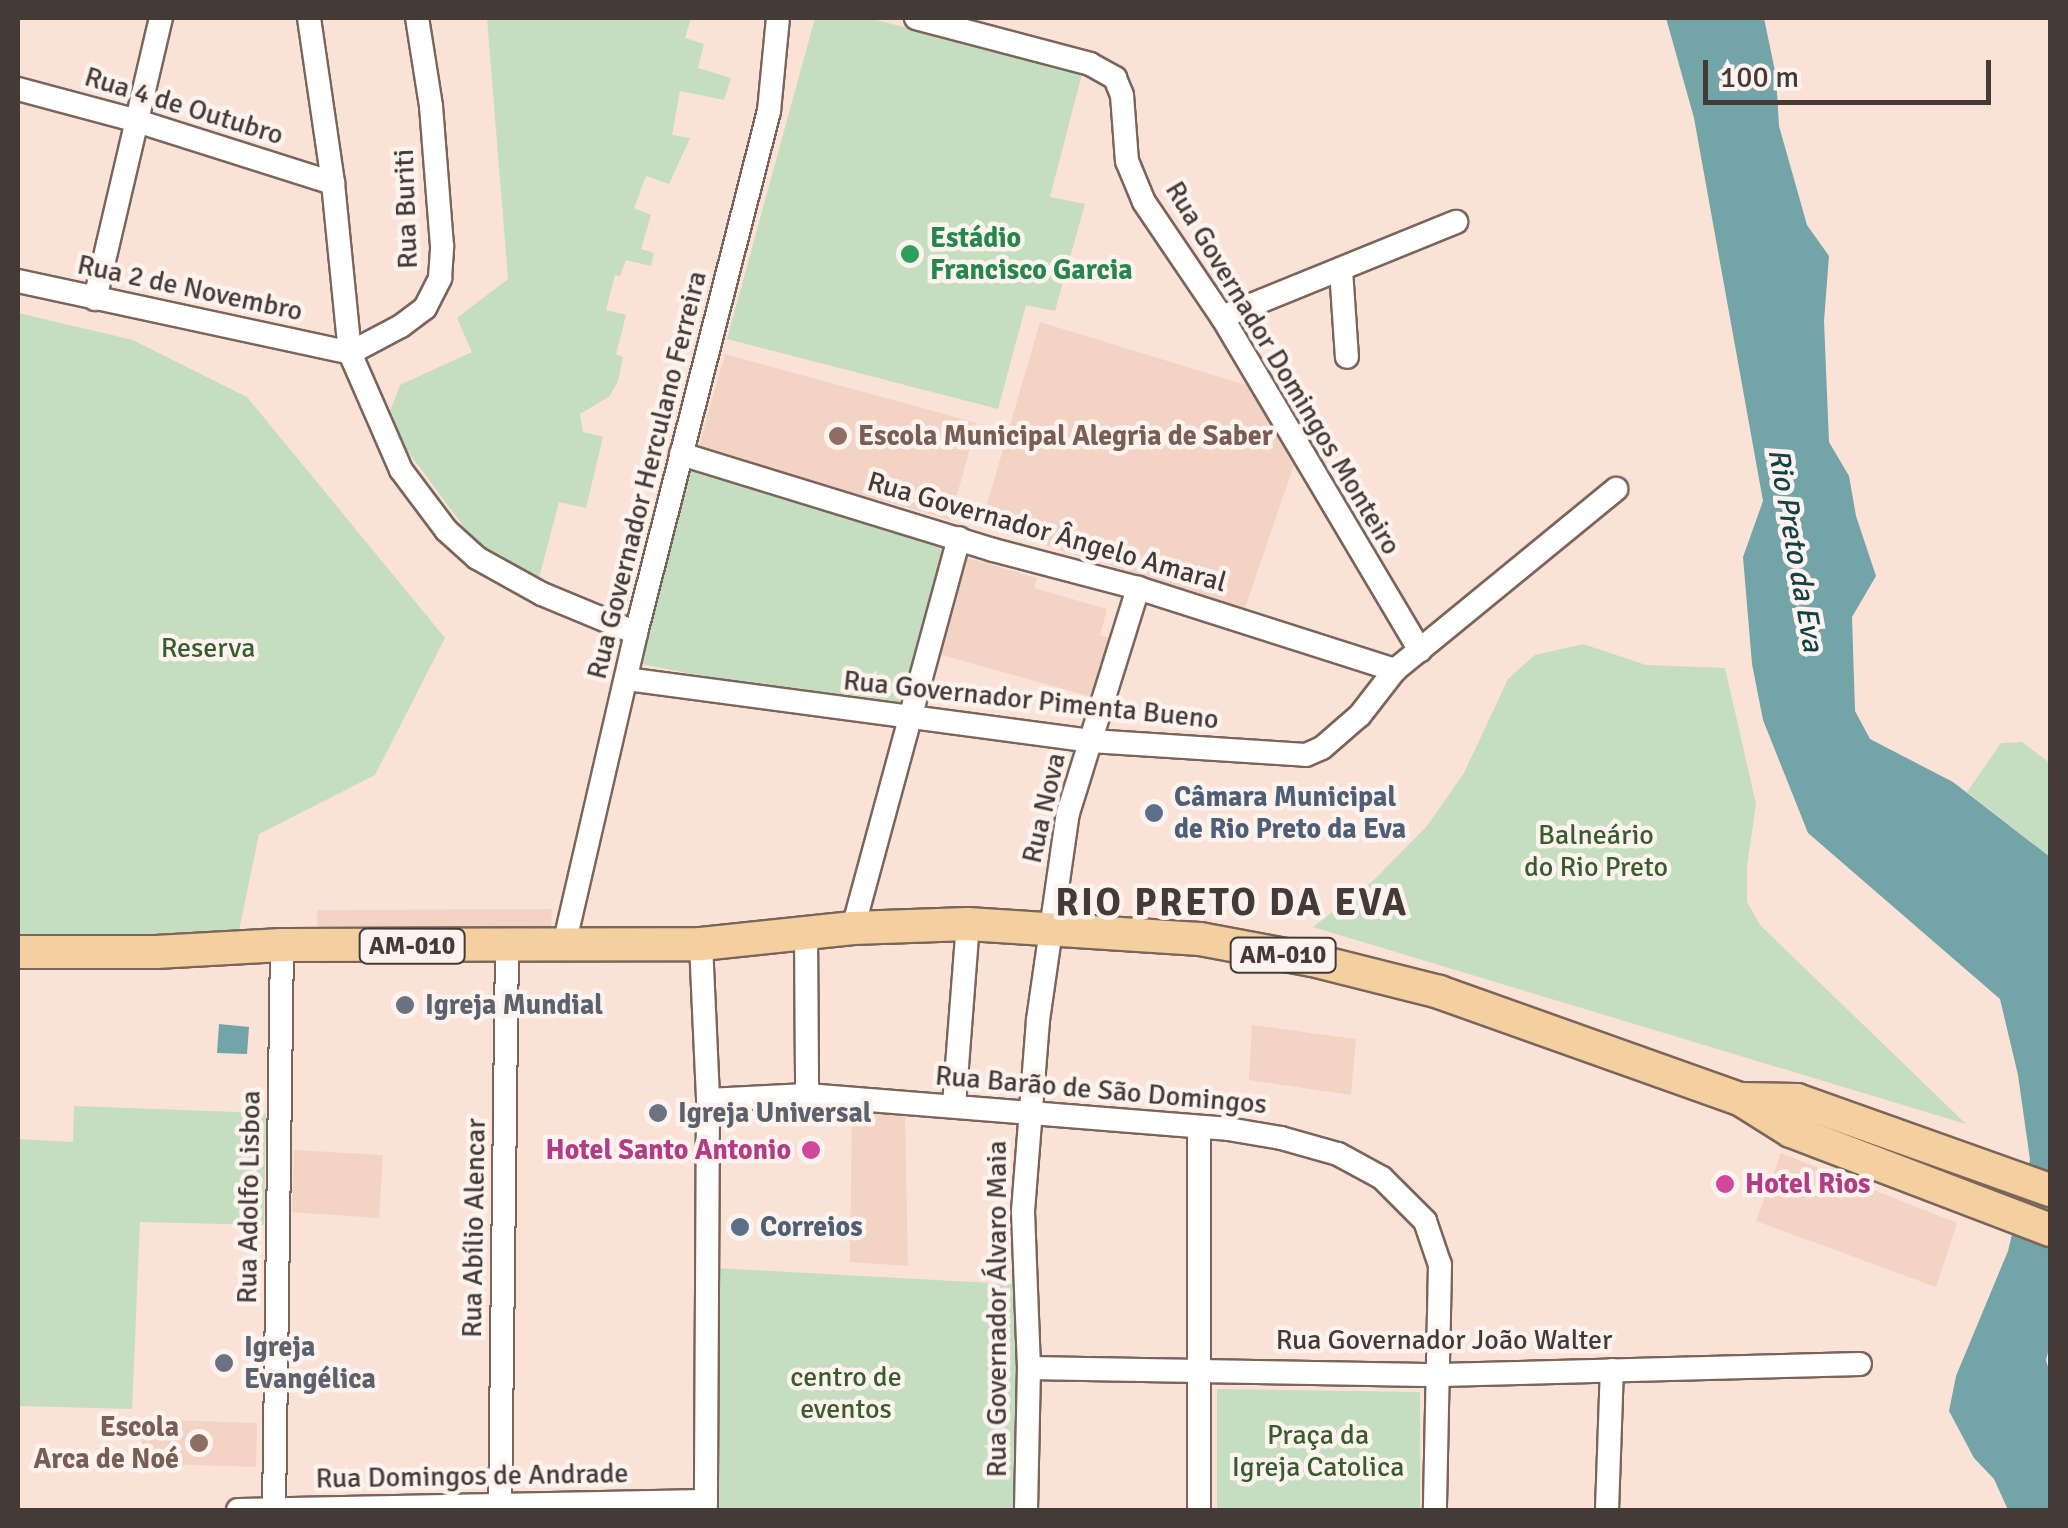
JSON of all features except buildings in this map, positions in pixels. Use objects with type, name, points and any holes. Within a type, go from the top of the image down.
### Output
[{"type":"main road","name":"AM-010","points":[[18,952],[156,952],[282,944],[701,944],[853,928],[968,924],[1200,939],[1412,984],[1740,1099],[1791,1131],[2050,1230]]},
{"type":"main road","name":"AM-010","points":[[1740,1099],[1798,1100],[2050,1190]]},
{"type":"street","points":[[95,300],[134,120],[161,18]]},
{"type":"street","points":[[309,18],[333,183],[350,353],[400,470],[446,530],[477,558],[542,594],[636,633]]},
{"type":"street","name":"Rua Buriti","points":[[350,353],[425,308],[440,278],[442,246],[431,106],[417,18]]},
{"type":"street","name":"Rua Governador Herculano Ferreira","points":[[564,945],[636,633],[769,110],[778,18]]},
{"type":"street","name":"Rua Governador Domingos Monteiro","points":[[916,18],[1090,64],[1115,78],[1122,95],[1127,161],[1144,202],[1222,316],[1420,651]]},
{"type":"street","name":"Rua 4 de Outubro","points":[[18,89],[134,120],[333,183]]},
{"type":"street","points":[[1222,316],[1456,222]]},
{"type":"street","points":[[1342,270],[1348,357]]},
{"type":"street","name":"Rua 2 de Novembro","points":[[18,281],[350,353]]},
{"type":"street","name":"Rua Governador Ângelo Amaral","points":[[682,454],[1138,588],[1395,670]]},
{"type":"street","name":"Rua Governador Pimenta Bueno","points":[[627,679],[1091,742],[1306,756],[1322,748],[1360,714],[1395,670],[1616,488]]},
{"type":"street","points":[[853,928],[959,538]]},
{"type":"street","name":"Rua Nova","points":[[1052,930],[1068,813],[1138,588]]},
{"type":"street","points":[[954,1106],[968,924]]},
{"type":"street","name":"Rua Governador Álvaro Maia","points":[[1026,1510],[1029,1368],[1023,1211],[1029,1115],[1052,930]]},
{"type":"street","points":[[806,933],[808,1095]]},
{"type":"street","name":"Rua Adolfo Lisboa","points":[[274,1509],[282,944]]},
{"type":"street","points":[[701,944],[708,1100],[706,1506]]},
{"type":"street","name":"Rua Abílio Alencar","points":[[500,1509],[507,946]]},
{"type":"street","name":"Rua Barão de São Domingos","points":[[708,1100],[808,1095],[1199,1127],[1281,1138],[1338,1154],[1382,1178],[1415,1206],[1433,1237],[1440,1265],[1435,1510]]},
{"type":"street","points":[[1199,1127],[1199,1510]]},
{"type":"street","name":"Rua Governador João Walter","points":[[1029,1368],[1440,1374],[1860,1364]]},
{"type":"street","points":[[1607,1510],[1612,1370]]},
{"type":"street","name":"Rua Domingos de Andrade","points":[[238,1510],[706,1506]]},
{"type":"shaded area","points":[[1040,322],[1259,389],[1297,456],[1245,608],[981,525]]},
{"type":"shaded area","name":"Escola Municipal Alegria de Saber","points":[[725,354],[977,423],[950,520],[698,449]]},
{"type":"shaded area","points":[[962,556],[1037,578],[1034,588],[1107,609],[1100,635],[1116,640],[1099,699],[935,653]]},
{"type":"shaded area","points":[[552,909],[551,928],[318,929],[317,910]]},
{"type":"shaded area","points":[[1252,1025],[1356,1039],[1351,1095],[1249,1080]]},
{"type":"shaded area","points":[[852,1109],[905,1115],[908,1266],[850,1262]]},
{"type":"shaded area","points":[[294,1150],[383,1155],[379,1218],[292,1212]]},
{"type":"shaded area","points":[[1781,1153],[1957,1223],[1936,1287],[1756,1221]]},
{"type":"shaded area","name":"Escola Arca de Noé","points":[[142,1419],[257,1423],[256,1467],[141,1463]]},
{"type":"green space","points":[[487,18],[691,18],[685,38],[704,44],[698,68],[731,78],[724,100],[680,91],[672,135],[690,138],[669,184],[646,176],[634,208],[651,215],[641,249],[654,253],[651,266],[626,260],[620,276],[615,275],[606,310],[626,315],[616,354],[623,357],[618,381],[610,396],[580,414],[583,432],[603,437],[586,508],[559,502],[539,578],[475,542],[386,422],[400,385],[472,352],[457,318],[508,279]]},
{"type":"green space","name":"Estádio Francisco Garcia","points":[[815,18],[867,18],[1083,70],[1050,197],[1085,204],[1055,311],[1026,305],[998,409],[727,339]]},
{"type":"green space","name":"Reserva","points":[[18,313],[133,340],[247,397],[445,638],[375,775],[259,834],[237,940],[18,940]]},
{"type":"green space","points":[[686,464],[948,538],[901,714],[636,663]]},
{"type":"green space","name":"Balneário do Rio Preto","points":[[1583,644],[1646,665],[1725,668],[1756,804],[1747,866],[1747,902],[1760,925],[1966,1124],[1313,927],[1374,880],[1427,826],[1464,773],[1508,679],[1535,655]]},
{"type":"green space","points":[[2022,742],[2050,763],[2050,857],[1967,792],[2001,743]]},
{"type":"green space","points":[[74,1106],[266,1113],[264,1225],[140,1222],[132,1409],[18,1406],[18,1139],[73,1142]]},
{"type":"green space","name":"centro de eventos","points":[[715,1268],[1025,1285],[1022,1510],[712,1510]]},
{"type":"green space","name":"Praça da Igreja Catolica","points":[[1217,1389],[1420,1392],[1420,1510],[1217,1510]]},
{"type":"water","name":"Rio Preto da Eva","points":[[1666,18],[1764,18],[1776,76],[1779,126],[1807,225],[1829,256],[1824,321],[1829,442],[1849,476],[1856,516],[1876,576],[1852,617],[1855,711],[1870,739],[1953,782],[2050,857],[2050,1344],[2046,1360],[2050,1374],[2050,1510],[2008,1510],[1994,1479],[1974,1458],[1949,1411],[1956,1376],[2008,1251],[2030,1160],[2018,1075],[2000,999],[1808,833],[1763,720],[1752,664],[1743,557],[1763,501],[1694,118]]},
{"type":"water","points":[[219,1024],[249,1027],[247,1054],[217,1053]]},
{"type":"place","name":"Estádio Francisco Garcia","points":[[910,254]]},
{"type":"place","name":"Escola Municipal Alegria de Saber","points":[[838,436]]},
{"type":"place","name":"Câmara Municipal de Rio Preto da Eva","points":[[1154,813]]},
{"type":"place","name":"Igreja Mundial","points":[[405,1005]]},
{"type":"place","name":"Igreja Universal","points":[[658,1113]]},
{"type":"place","name":"Hotel Santo Antonio","points":[[811,1150]]},
{"type":"place","name":"Hotel Rios","points":[[1725,1184]]},
{"type":"place","name":"Correios","points":[[740,1227]]},
{"type":"place","name":"Igreja Evangélica","points":[[224,1363]]},
{"type":"place","name":"Escola Arca de Noé","points":[[199,1443]]},
{"type":"district","name":"RIO PRETO DA EVA","points":[[1232,903]]}]
